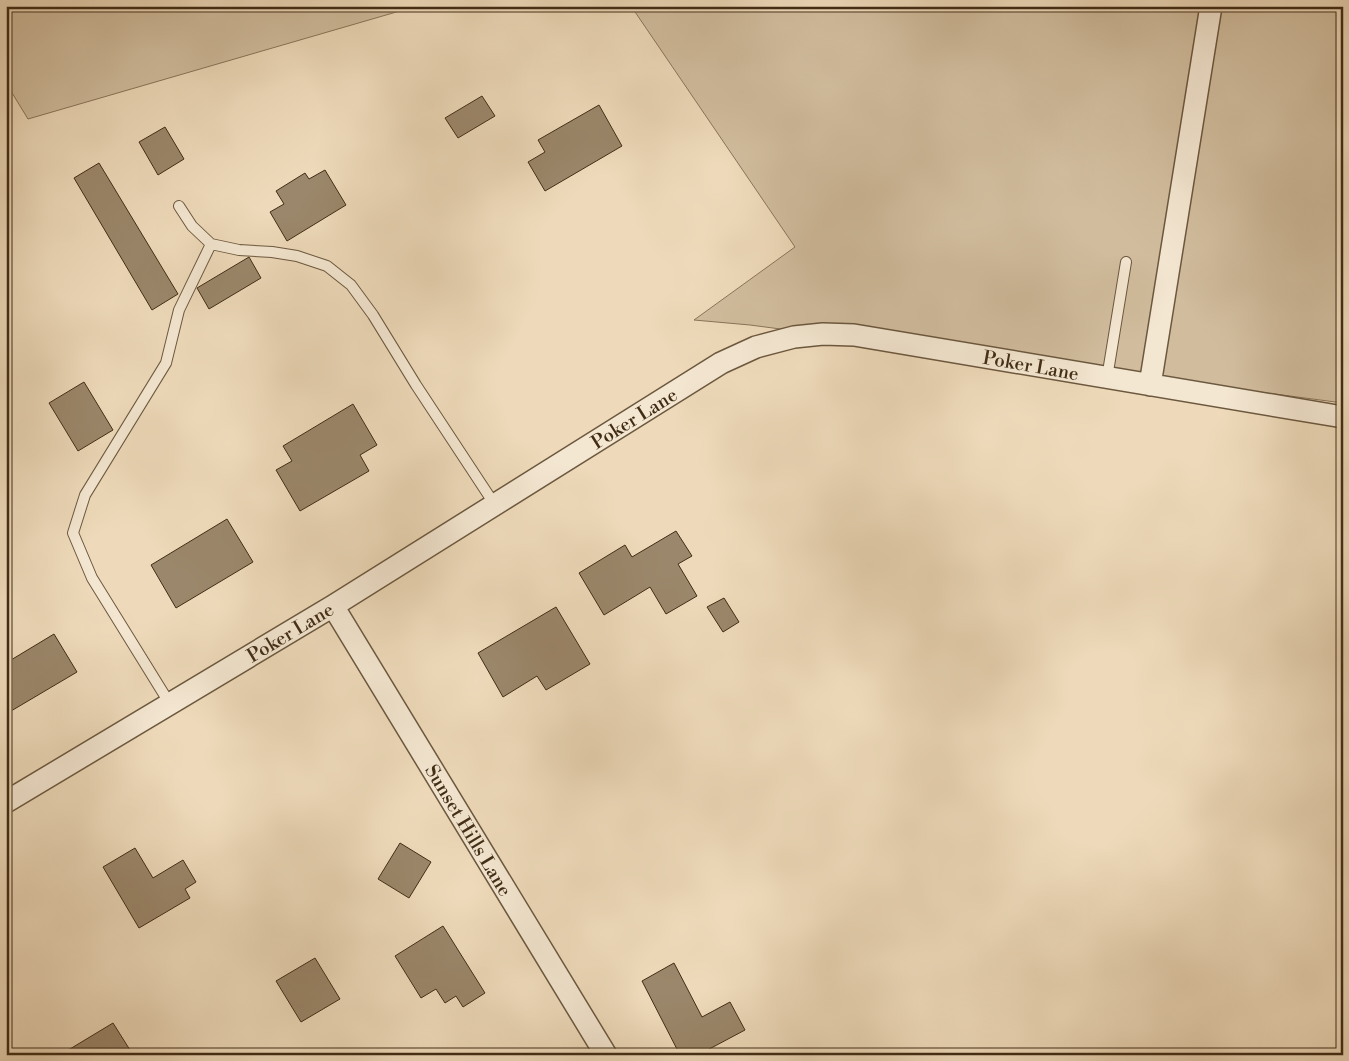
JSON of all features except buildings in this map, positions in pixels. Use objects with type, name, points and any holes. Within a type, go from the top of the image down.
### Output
[{"type":"street","points":[[1150,385],[1208,7]]},
{"type":"street","name":"Poker Lane","points":[[6,802],[333,606],[721,363],[756,347],[794,337],[823,334],[854,334],[1343,417]]},
{"type":"street","name":"Sunset Hills Lane","points":[[333,606],[606,1055]]},
{"type":"lane","points":[[179,206],[192,226],[211,244],[239,250],[297,256],[327,266],[351,285],[373,315],[495,505]]},
{"type":"lane","points":[[170,704],[92,578],[73,534],[85,495],[166,363],[179,310],[211,244]]},
{"type":"lane","points":[[1107,378],[1126,262]]},
{"type":"shaded area","points":[[6,6],[417,6],[28,119],[6,83]]},
{"type":"shaded area","points":[[631,6],[1343,6],[1343,403],[750,325],[694,320],[795,247]]}]
